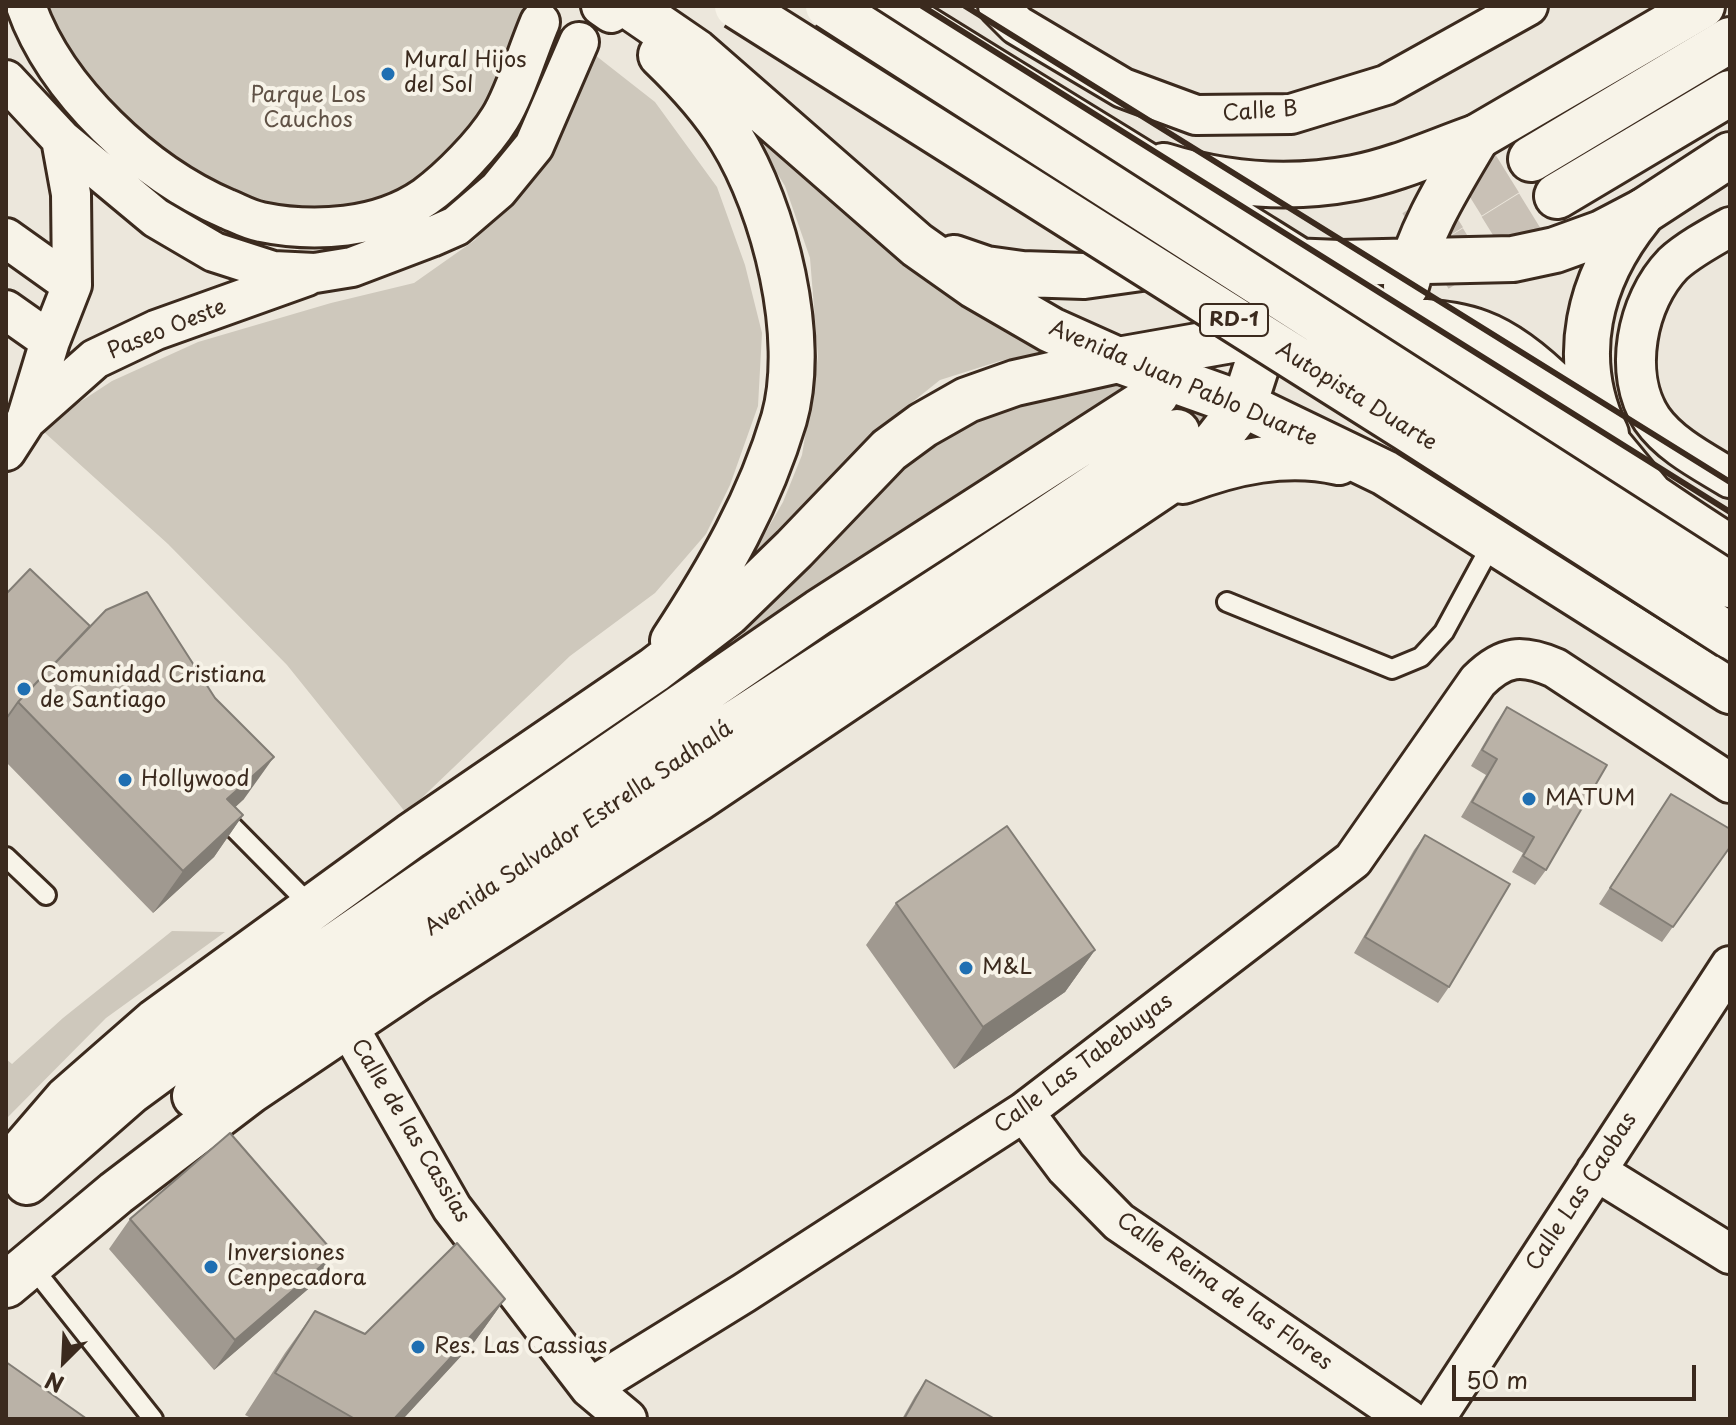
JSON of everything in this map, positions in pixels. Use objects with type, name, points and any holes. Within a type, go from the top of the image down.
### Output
[{"type":"main road","name":"Autopista Duarte","points":[[737,6],[1730,636]]},
{"type":"main road","name":"Autopista Duarte","points":[[828,6],[1730,585]]},
{"type":"main road","points":[[888,6],[1301,262],[1467,369],[1657,503],[1730,548]]},
{"type":"main road","points":[[1114,147],[1186,173],[1259,185],[1313,183],[1355,177],[1477,137],[1702,6]]},
{"type":"main road","points":[[611,8],[706,102],[733,140],[768,217],[786,285],[792,353],[785,416],[760,488],[713,581],[654,670]]},
{"type":"main road","name":"Avenida Juan Pablo Duarte","points":[[611,8],[696,52],[917,245],[975,286],[1051,330],[1118,360],[1395,460],[1445,510],[1730,691]]},
{"type":"main road","points":[[1531,159],[1730,40]]},
{"type":"main road","points":[[1557,196],[1730,93]]},
{"type":"main road","points":[[1395,460],[1396,324],[1412,261],[1433,210],[1477,137]]},
{"type":"main road","points":[[1114,147],[1204,216],[1243,260],[1254,295],[1260,335],[1257,365],[1244,405],[1201,460],[1155,493]]},
{"type":"main road","points":[[1084,276],[1112,247],[1131,213],[1128,185],[1114,147]]},
{"type":"main road","points":[[917,245],[986,269],[1022,274],[1084,276],[1212,258],[1301,262],[1513,259],[1555,250],[1602,233],[1644,211],[1730,155]]},
{"type":"main road","points":[[1616,455],[1599,420],[1589,384],[1587,346],[1591,309],[1608,262],[1644,211]]},
{"type":"main road","points":[[6,1170],[67,1099],[155,1022],[411,836],[654,670],[728,613],[889,450],[923,425],[967,400],[1015,383],[1118,360],[1260,335],[1425,322],[1469,329],[1515,352],[1553,385],[1657,503]]},
{"type":"main road","points":[[1395,460],[1405,415],[1416,390],[1438,372],[1456,367],[1467,369]]},
{"type":"main road","name":"Avenida Salvador Estrella Sadhalá","points":[[6,1201],[131,1091],[240,1011],[819,612],[1167,414],[963,575],[697,748],[262,1045],[73,1196],[14,1270]]},
{"type":"main road","points":[[1155,493],[1238,463],[1277,458],[1395,460]]},
{"type":"main road","name":"Avenida Salvador Estrella Sadhalá","points":[[14,1270],[130,1191],[250,1091],[697,799],[1155,493]]},
{"type":"street","points":[[26,6],[56,66],[95,113],[143,157],[196,196],[258,222],[320,228],[378,220],[423,198],[455,172],[500,117],[540,22]]},
{"type":"street","points":[[932,6],[956,30],[1114,147]]},
{"type":"street","name":"Calle B","points":[[998,6],[1017,25],[1123,88],[1196,115],[1291,114],[1386,85],[1511,10]]},
{"type":"street","points":[[6,80],[61,139],[156,218],[214,252],[273,271],[315,273],[352,267],[456,226],[498,190],[534,146],[579,42]]},
{"type":"street","points":[[26,420],[50,341],[72,285],[71,194],[61,139]]},
{"type":"street","points":[[1730,227],[1674,263],[1660,282],[1644,313],[1636,360],[1642,393],[1652,418],[1674,441],[1730,478]]},
{"type":"street","points":[[6,238],[72,285]]},
{"type":"street","name":"Paseo Oeste","points":[[6,451],[26,420],[95,359],[156,330],[315,273]]},
{"type":"street","points":[[6,310],[50,341]]},
{"type":"street","name":"Calle Las Tabebuyas","points":[[590,1388],[744,1293],[1024,1112],[1353,860],[1478,681],[1492,667],[1506,660],[1531,658],[1555,668],[1730,783]]},
{"type":"street","name":"Calle Las Caobas","points":[[1435,1419],[1730,966]]},
{"type":"street","name":"Calle de las Cassias","points":[[348,1026],[452,1208],[590,1388],[627,1419]]},
{"type":"street","name":"Calle Reina de las Flores","points":[[1024,1112],[1066,1168],[1119,1222],[1408,1419]]},
{"type":"street","points":[[1596,1171],[1730,1254]]},
{"type":"lane","points":[[1227,602],[1392,669],[1421,657],[1444,632],[1494,540]]},
{"type":"lane","points":[[224,818],[313,908]]},
{"type":"lane","points":[[6,857],[46,895]]},
{"type":"lane","points":[[14,1270],[153,1419]]},
{"type":"green space","name":"Parque Los Cauchos","points":[[26,6],[544,6],[455,172],[320,228],[143,157]]},
{"type":"green space","points":[[595,55],[655,102],[717,187],[745,265],[762,333],[758,406],[730,485],[706,534],[655,593],[570,656],[406,813],[287,665],[168,544],[44,432],[60,415],[112,381],[198,342],[331,303],[414,283],[475,240],[546,160]]},
{"type":"green space","points":[[735,105],[1065,347],[1000,361],[940,380],[876,431],[823,484],[767,557],[735,585],[783,502],[802,455],[818,357],[810,258],[785,186]]},
{"type":"green space","points":[[1096,382],[1143,382],[724,655],[752,614],[880,483],[947,430],[995,407]]},
{"type":"green space","points":[[172,931],[225,932],[106,1018],[6,1119],[6,1059],[12,1064],[63,1018]]},
{"type":"building","name":"Comunidad Cristiana de Santiago","points":[[30,569],[90,626],[18,702],[6,719],[6,594]]},
{"type":"building","name":"Hollywood","points":[[147,592],[215,698],[274,757],[227,799],[243,815],[183,871],[18,702],[106,610]]},
{"type":"building","name":"MATUM","points":[[1507,707],[1607,765],[1546,870],[1523,856],[1534,837],[1472,802],[1497,759],[1482,750]]},
{"type":"building","points":[[1671,794],[1730,829],[1730,847],[1673,927],[1610,888]]},
{"type":"building","points":[[1007,826],[1095,950],[983,1027],[896,903]]},
{"type":"building","points":[[1425,835],[1510,884],[1449,987],[1365,937]]},
{"type":"building","name":"Inversiones Cenpecadora","points":[[230,1133],[335,1254],[235,1340],[130,1219]]},
{"type":"building","points":[[457,1243],[505,1299],[394,1419],[355,1419],[275,1373],[315,1311],[365,1334]]},
{"type":"building","points":[[6,1362],[87,1419],[6,1419]]},
{"type":"building","points":[[926,1380],[995,1419],[904,1419]]},
{"type":"tunnel","points":[[1414,232],[1531,159]]},
{"type":"tunnel","points":[[1437,270],[1557,196]]},
{"type":"tunnel","points":[[1177,432],[1257,382]]},
{"type":"railway","points":[[922,6],[1730,512]]},
{"type":"railway","points":[[965,6],[1730,482]]},
{"type":"place","name":"Mural Hijos del Sol","points":[[388,74]]},
{"type":"place","name":"Comunidad Cristiana de Santiago","points":[[24,689]]},
{"type":"place","name":"Hollywood","points":[[125,780]]},
{"type":"place","name":"MATUM","points":[[1529,799]]},
{"type":"place","name":"M&L","points":[[966,968]]},
{"type":"place","name":"Inversiones Cenpecadora","points":[[211,1267]]},
{"type":"place","name":"Res. Las Cassias","points":[[418,1347]]}]
